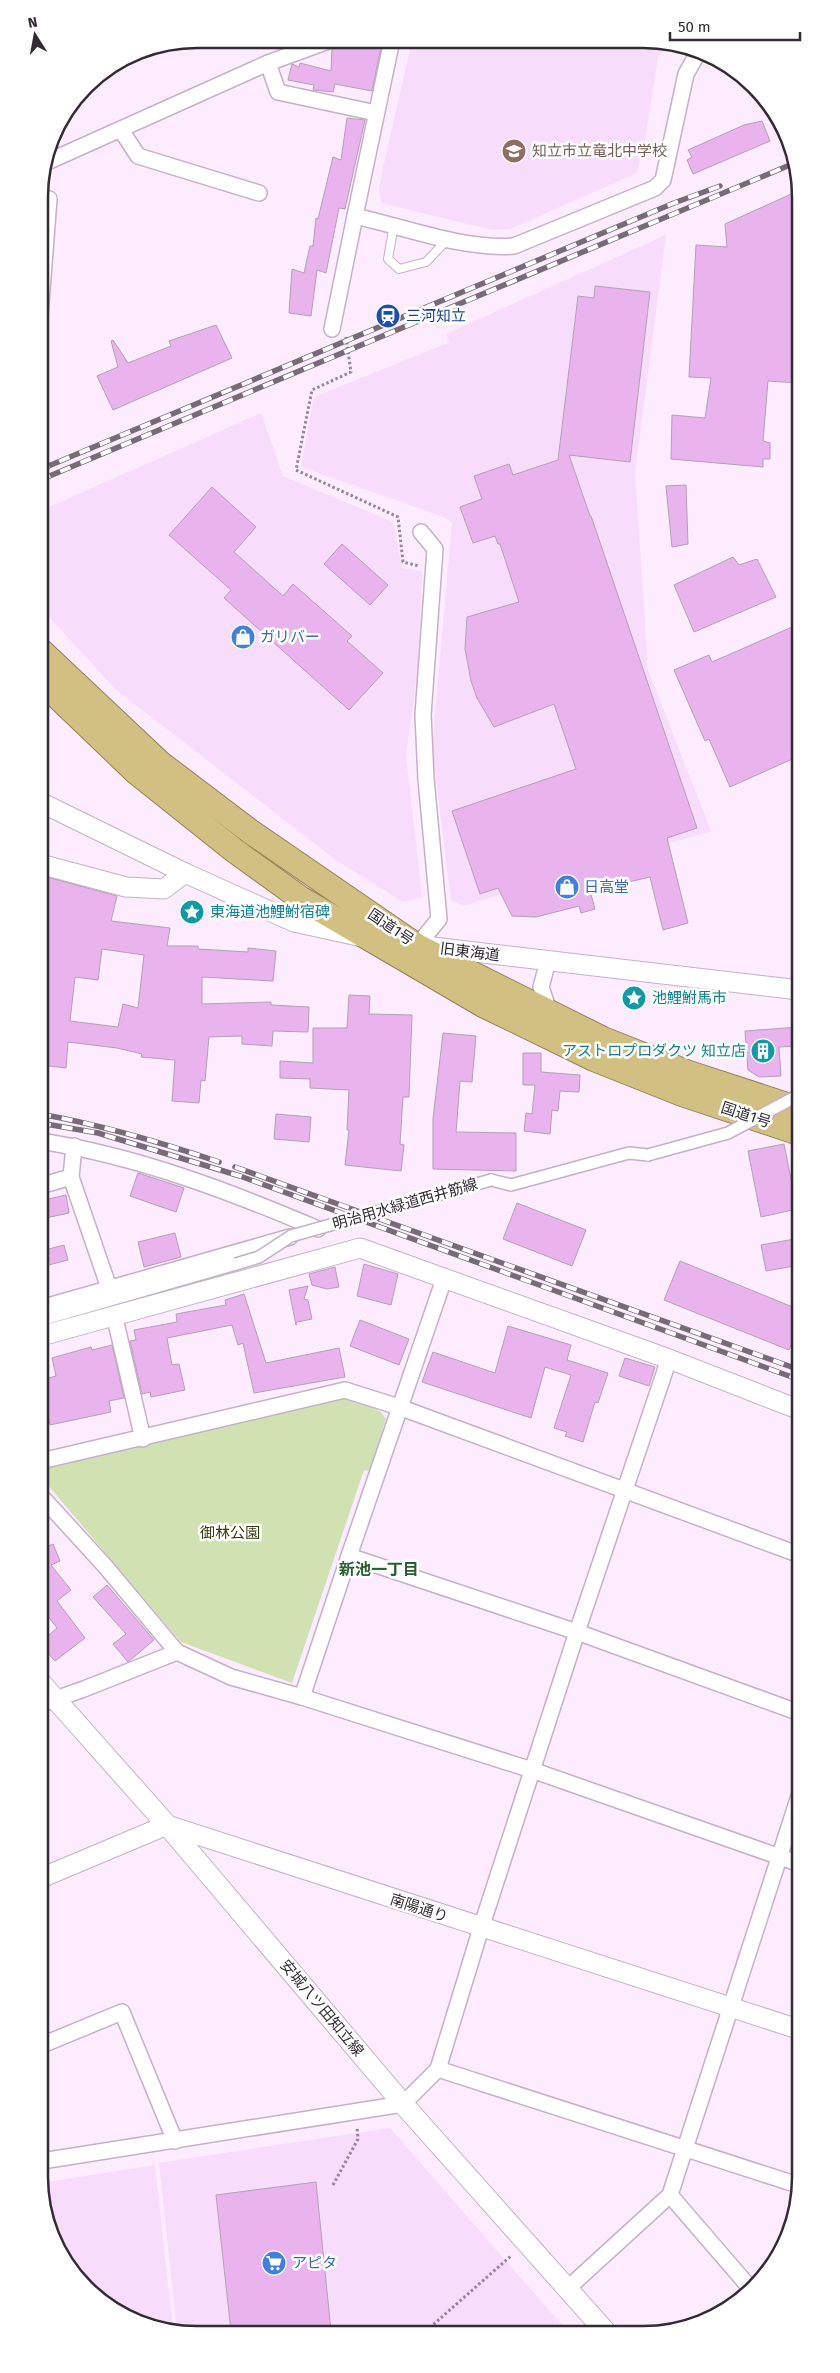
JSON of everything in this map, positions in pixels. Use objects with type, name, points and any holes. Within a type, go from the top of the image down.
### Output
[{"type":"highway","name":"国道1号","points":[[48,657],[160,763],[250,832],[417,946],[603,1039],[672,1066],[792,1106]]},
{"type":"highway","name":"国道1号","points":[[48,687],[136,772],[235,851],[300,898],[484,1004],[594,1059],[682,1094],[792,1130]]},
{"type":"main road","name":"安城八ツ田知立線","points":[[48,1701],[167,1825],[403,2104],[600,2326]]},
{"type":"street","points":[[53,160],[268,63],[309,48]]},
{"type":"street","points":[[332,329],[390,48]]},
{"type":"street","points":[[355,216],[448,239],[494,248],[514,246],[655,188],[663,180],[686,74],[695,57]]},
{"type":"street","points":[[268,63],[278,92],[376,113]]},
{"type":"street","points":[[121,130],[138,156],[259,193]]},
{"type":"street","points":[[48,198],[48,211]]},
{"type":"street","points":[[417,946],[439,919],[426,779],[423,716],[435,549],[421,532]]},
{"type":"street","name":"旧東海道","points":[[48,806],[185,873],[294,922],[369,939],[417,946],[792,989]]},
{"type":"street","points":[[48,866],[126,887],[164,889],[185,873]]},
{"type":"street","points":[[548,961],[541,987],[549,1011]]},
{"type":"street","name":"明治用水緑道西井筋線","points":[[47,1318],[258,1257],[291,1236],[491,1180],[511,1184],[629,1153],[648,1155],[728,1133],[792,1099]]},
{"type":"street","points":[[47,1306],[318,1229],[202,1183],[74,1146],[48,1142]]},
{"type":"street","points":[[74,1146],[72,1177],[108,1288]]},
{"type":"street","points":[[47,1184],[72,1177]]},
{"type":"street","points":[[47,1334],[114,1314],[360,1248],[669,1359],[792,1407]]},
{"type":"street","points":[[302,1697],[444,1279]]},
{"type":"street","points":[[114,1314],[143,1438]]},
{"type":"street","points":[[47,2160],[403,2104],[438,2068],[532,1770],[669,1359]]},
{"type":"street","points":[[47,1460],[345,1390],[399,1407],[792,1552]]},
{"type":"street","points":[[47,1503],[105,1566],[177,1652],[231,1677],[302,1697],[532,1770],[792,1861]]},
{"type":"street","points":[[349,1556],[577,1632],[792,1710]]},
{"type":"street","points":[[48,1701],[84,1690],[177,1652]]},
{"type":"street","points":[[567,2289],[670,2196],[792,1817]]},
{"type":"street","points":[[47,1875],[167,1825]]},
{"type":"street","name":"南陽通り","points":[[167,1825],[792,2027]]},
{"type":"street","points":[[47,2043],[122,2012],[175,2141]]},
{"type":"street","points":[[438,2068],[792,2183]]},
{"type":"street","points":[[670,2196],[747,2284]]},
{"type":"lane","points":[[394,225],[388,259],[399,269],[426,262],[448,239]]},
{"type":"path","points":[[348,350],[352,372],[312,390],[296,470],[398,517],[403,562],[426,568]]},
{"type":"path","points":[[332,2185],[358,2139],[356,2111]]},
{"type":"path","points":[[432,2326],[526,2243]]},
{"type":"shaded area","name":"知立市立竜北中学校","points":[[644,47],[663,49],[658,57],[646,134],[637,173],[510,229],[492,230],[381,203],[379,189],[410,48]]},
{"type":"shaded area","points":[[666,235],[635,472],[648,670],[711,831],[463,906],[451,900],[432,749],[452,522],[441,516],[301,467],[314,397],[450,342],[446,334]]},
{"type":"shaded area","name":"ガリバー","points":[[261,413],[283,476],[393,522],[402,568],[422,571],[418,667],[406,755],[422,897],[403,902],[336,860],[115,689],[48,616],[48,508]]},
{"type":"shaded area","points":[[390,2128],[563,2326],[196,2326],[176,2324],[159,2163]]},
{"type":"shaded area","points":[[155,2165],[172,2324],[149,2318],[131,2310],[98,2289],[91,2282],[73,2259],[55,2224],[50,2206],[48,2182]]},
{"type":"green space","name":"御林公園","points":[[344,1394],[381,1412],[386,1419],[370,1471],[364,1470],[292,1683],[181,1642],[47,1484],[47,1468]]},
{"type":"building","points":[[381,48],[372,91],[335,84],[333,92],[313,90],[314,85],[288,80],[292,64],[299,67],[300,63],[331,71],[332,49]]},
{"type":"building","points":[[347,118],[365,120],[345,209],[339,208],[326,273],[317,270],[311,316],[289,313],[292,269],[304,273],[310,246],[313,246],[316,218],[318,219],[333,157],[341,160]]},
{"type":"building","points":[[762,121],[770,141],[693,174],[687,160],[692,157],[688,150],[744,125]]},
{"type":"building","points":[[792,194],[792,383],[768,381],[763,441],[770,443],[770,459],[763,459],[763,467],[671,459],[672,415],[705,418],[711,378],[689,377],[696,245],[727,247],[725,224]]},
{"type":"building","points":[[595,286],[650,292],[630,462],[569,455],[697,828],[667,838],[688,923],[663,930],[650,877],[590,891],[595,909],[581,913],[579,906],[536,917],[512,916],[498,888],[480,894],[452,811],[576,769],[554,704],[494,727],[477,698],[471,681],[465,649],[467,617],[519,602],[500,544],[498,544],[495,536],[473,543],[460,507],[482,499],[474,476],[509,464],[513,475],[558,460],[578,296],[594,298]]},
{"type":"building","points":[[216,325],[232,358],[113,410],[97,376],[118,367],[111,341],[113,340],[128,363],[171,346],[169,341]]},
{"type":"building","points":[[686,485],[688,544],[672,547],[666,486]]},
{"type":"building","points":[[212,487],[256,527],[234,552],[283,596],[293,584],[352,636],[347,641],[383,673],[349,710],[224,598],[231,590],[169,535]]},
{"type":"building","points":[[342,544],[388,585],[370,605],[324,564]]},
{"type":"building","points":[[733,557],[739,565],[757,559],[776,597],[694,632],[674,585]]},
{"type":"building","points":[[792,627],[792,759],[730,787],[709,739],[705,741],[674,670],[709,655],[712,662]]},
{"type":"building","points":[[48,877],[117,896],[111,921],[170,928],[167,946],[198,946],[198,949],[248,952],[248,948],[276,951],[273,981],[202,977],[202,1004],[271,1002],[271,1005],[309,1007],[308,1032],[273,1031],[272,1046],[242,1044],[242,1036],[209,1037],[205,1081],[201,1080],[199,1103],[172,1101],[175,1060],[141,1057],[142,1054],[117,1048],[68,1042],[66,1068],[48,1066]],"holes":[[[102,949],[144,955],[138,1008],[123,1004],[118,1027],[70,1021],[75,977],[98,980]]]},
{"type":"building","points":[[349,995],[370,996],[369,1014],[412,1015],[409,1097],[403,1097],[400,1144],[404,1145],[401,1171],[345,1165],[349,1130],[347,1130],[349,1090],[310,1088],[310,1079],[280,1078],[280,1061],[313,1063],[313,1028],[347,1028]]},
{"type":"building","name":"アストロプロダクツ 知立店","points":[[792,1028],[792,1046],[779,1047],[781,1076],[759,1077],[748,1070],[745,1031]]},
{"type":"building","points":[[443,1033],[476,1036],[472,1082],[460,1081],[456,1132],[516,1133],[516,1171],[433,1169],[433,1119]]},
{"type":"building","points":[[523,1053],[541,1053],[541,1072],[580,1075],[579,1092],[560,1091],[558,1111],[552,1110],[550,1134],[524,1131],[526,1113],[532,1114],[535,1085],[523,1085]]},
{"type":"building","points":[[276,1114],[311,1117],[309,1142],[274,1139]]},
{"type":"building","points":[[784,1144],[792,1184],[792,1210],[761,1217],[748,1151]]},
{"type":"building","points":[[138,1173],[184,1188],[176,1212],[130,1196]]},
{"type":"building","points":[[66,1195],[69,1213],[47,1218],[47,1199]]},
{"type":"building","points":[[517,1203],[586,1230],[572,1266],[503,1239]]},
{"type":"building","points":[[175,1233],[181,1257],[144,1267],[138,1242]]},
{"type":"building","points":[[792,1239],[792,1266],[766,1271],[761,1245]]},
{"type":"building","points":[[64,1245],[68,1260],[47,1265],[47,1249]]},
{"type":"building","points":[[680,1261],[792,1307],[792,1343],[789,1350],[664,1300]]},
{"type":"building","points":[[364,1264],[398,1274],[391,1305],[357,1296]]},
{"type":"building","points":[[335,1267],[339,1287],[327,1289],[312,1285],[309,1274]]},
{"type":"building","points":[[308,1286],[304,1299],[308,1300],[312,1319],[297,1322],[296,1325],[289,1290]]},
{"type":"building","points":[[244,1294],[266,1363],[339,1348],[345,1377],[254,1393],[243,1343],[238,1345],[232,1325],[167,1338],[172,1365],[179,1364],[185,1390],[151,1397],[150,1392],[142,1394],[130,1341],[136,1340],[134,1330],[177,1322],[176,1314],[226,1305],[225,1300]]},
{"type":"building","points":[[360,1320],[409,1339],[399,1365],[350,1346]]},
{"type":"building","points":[[508,1326],[571,1345],[567,1360],[608,1373],[598,1403],[595,1402],[583,1442],[565,1436],[567,1432],[554,1428],[571,1375],[545,1367],[531,1418],[422,1382],[433,1352],[495,1373]]},
{"type":"building","points":[[112,1345],[124,1398],[109,1401],[111,1412],[50,1425],[47,1412],[47,1378],[56,1376],[52,1358],[91,1347],[92,1350]]},
{"type":"building","points":[[625,1358],[655,1367],[649,1386],[619,1376]]},
{"type":"building","points":[[53,1544],[60,1561],[51,1565],[71,1590],[57,1601],[85,1638],[55,1661],[47,1652],[47,1637],[57,1628],[47,1615],[47,1546]]},
{"type":"building","points":[[107,1585],[154,1640],[128,1662],[113,1644],[126,1634],[93,1597]]},
{"type":"building","name":"アピタ","points":[[316,2182],[330,2326],[230,2326],[216,2195]]},
{"type":"railway","points":[[48,477],[789,165]]},
{"type":"railway","points":[[48,466],[674,203],[720,186]]},
{"type":"railway","points":[[48,1115],[131,1135],[219,1162]]},
{"type":"railway","points":[[48,1124],[98,1133],[240,1176],[792,1377]]},
{"type":"railway","points":[[235,1167],[792,1367]]},
{"type":"place","name":"知立市立竜北中学校","points":[[514,151]]},
{"type":"place","name":"三河知立","points":[[388,316]]},
{"type":"place","name":"ガリバー","points":[[243,637]]},
{"type":"place","name":"日高堂","points":[[567,887]]},
{"type":"place","name":"東海道池鯉鮒宿碑","points":[[192,912]]},
{"type":"place","name":"池鯉鮒馬市","points":[[634,998]]},
{"type":"place","name":"アストロプロダクツ 知立店","points":[[763,1051]]},
{"type":"place","name":"アピタ","points":[[274,2263]]},
{"type":"district","name":"新池一丁目","points":[[379,1569]]}]
